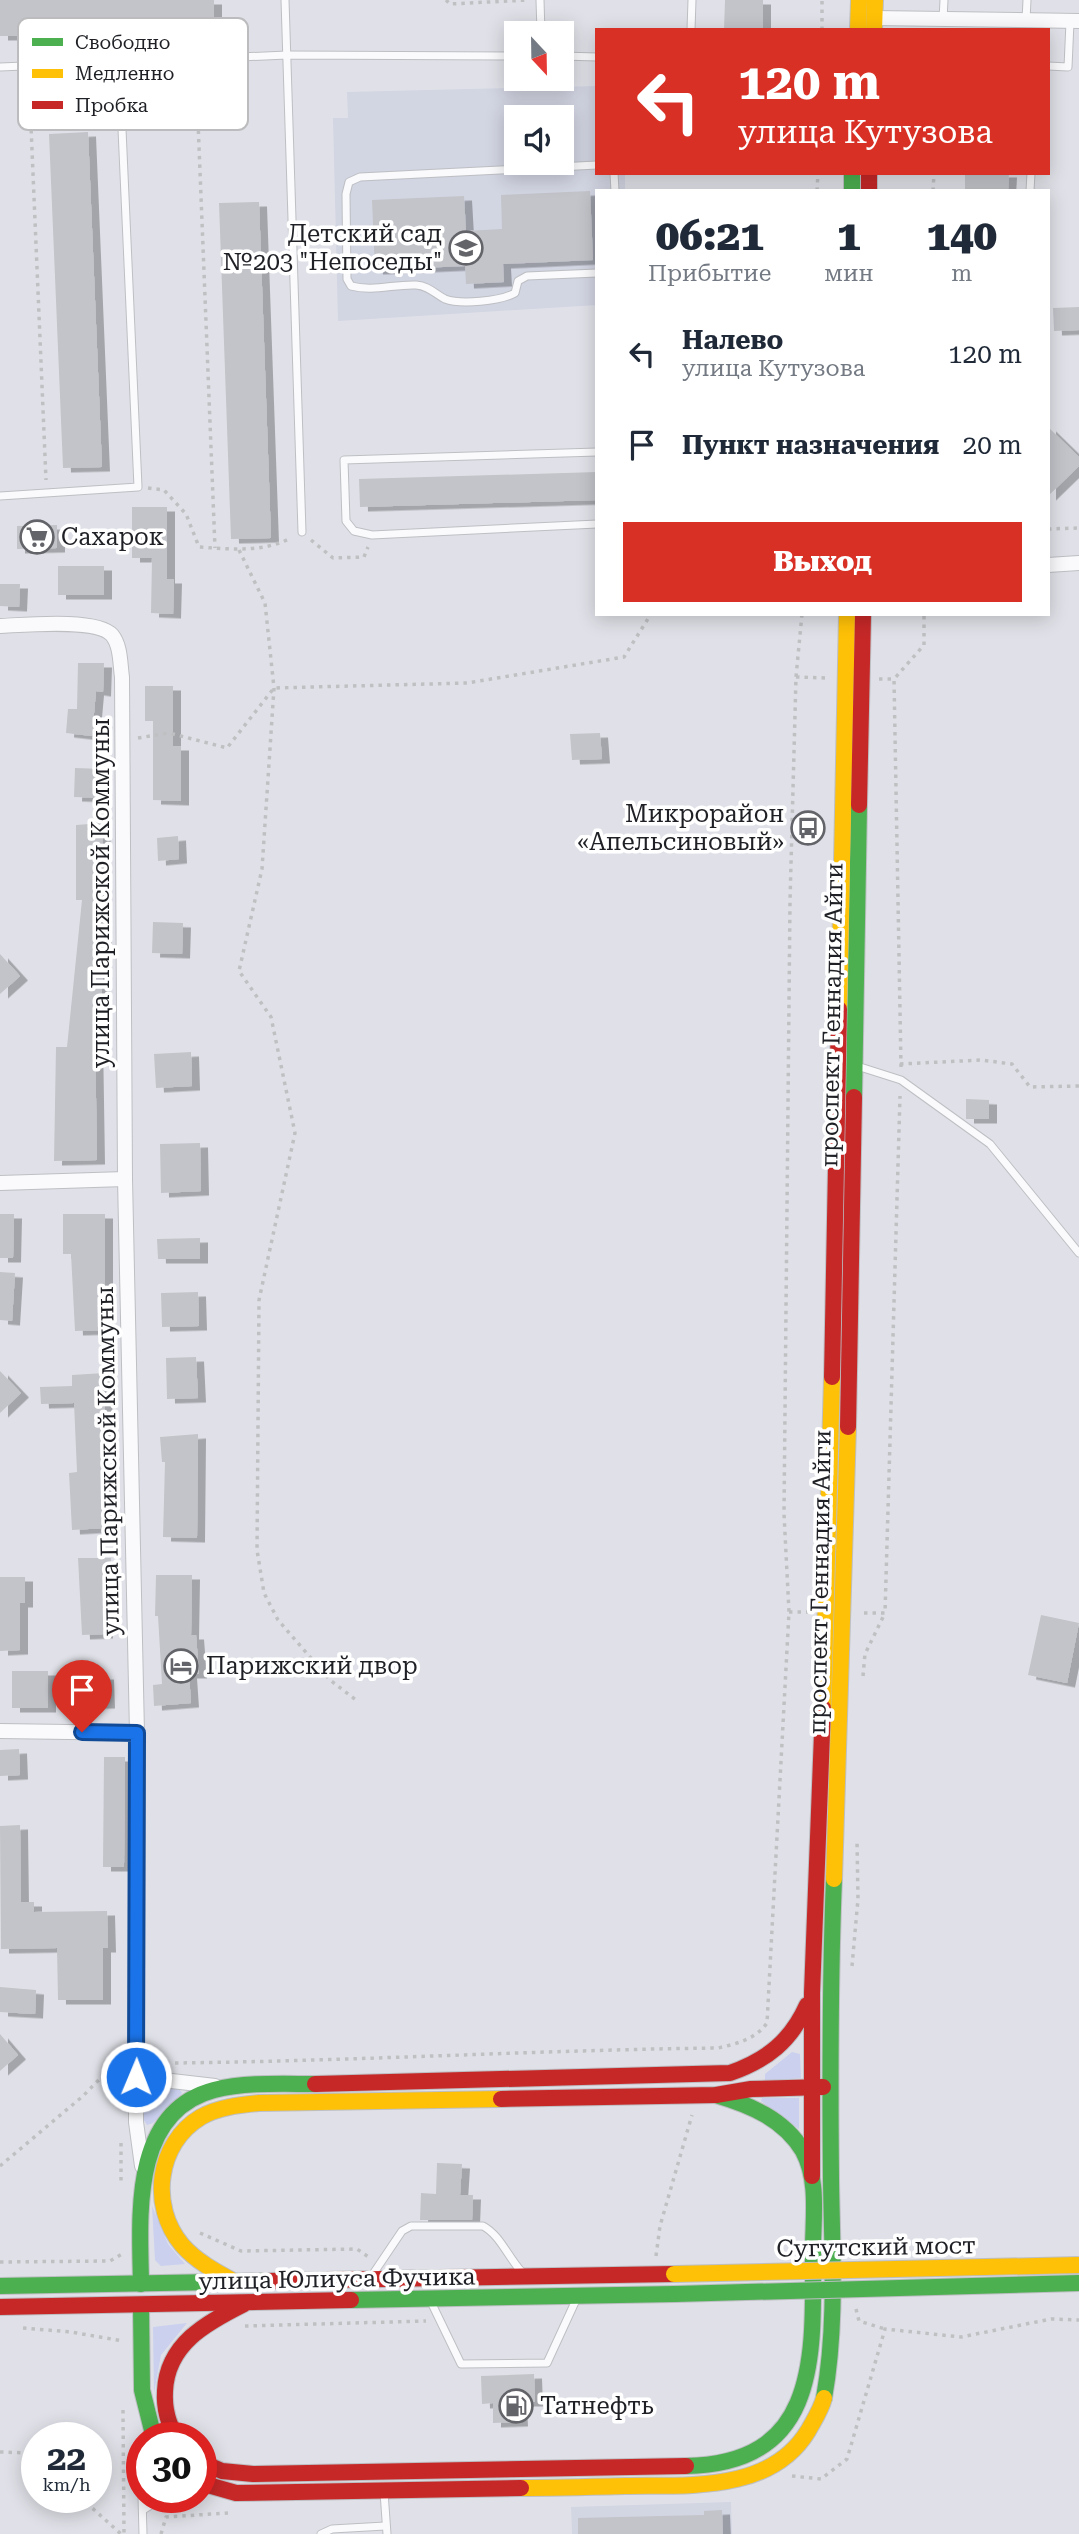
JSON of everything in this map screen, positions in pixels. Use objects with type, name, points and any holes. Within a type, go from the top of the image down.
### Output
[{"type":"main road","points":[[858,28],[859,0]]},
{"type":"main road","points":[[874,0],[874,24]]},
{"type":"main road","name":"проспект Геннадия Айги","points":[[217,2469],[253,2474],[702,2466],[728,2463],[752,2456],[775,2440],[793,2418],[806,2393],[811,2361],[814,2294],[810,2087],[827,1612],[846,616]]},
{"type":"main road","name":"проспект Геннадия Айги","points":[[217,2490],[236,2493],[711,2485],[758,2473],[781,2460],[801,2442],[822,2407],[830,2363],[832,2279],[828,2087],[844,1599],[863,616]]},
{"type":"main road","points":[[143,2172],[151,2145],[174,2113],[206,2093],[226,2088],[730,2073],[756,2065],[779,2049],[799,2025],[812,1993]]},
{"type":"main road","points":[[235,2282],[190,2253],[169,2225],[161,2194],[163,2171],[171,2148],[196,2120],[213,2111],[232,2105],[259,2103],[697,2096],[751,2089],[828,2087]]},
{"type":"main road","points":[[716,2095],[740,2101],[781,2124],[804,2154],[812,2176]]},
{"type":"main road","name":"улица Парижской Коммуны","points":[[141,2284],[143,2172]]},
{"type":"main road","name":"Сугутский мост","points":[[674,2274],[1079,2265]]},
{"type":"main road","name":"улица Юлиуса Фучика","points":[[0,2286],[674,2274]]},
{"type":"main road","name":"Сугутский мост","points":[[675,2294],[1079,2283]]},
{"type":"main road","name":"улица Юлиуса Фучика","points":[[0,2307],[675,2294]]},
{"type":"main road","points":[[170,2422],[165,2409],[166,2367],[177,2349],[194,2332],[244,2304]]},
{"type":"main road","points":[[141,2305],[148,2422]]},
{"type":"main road","points":[[383,2472],[384,2491]]},
{"type":"street","points":[[874,24],[943,19],[1075,21]]},
{"type":"street","points":[[1050,565],[1079,564]]},
{"type":"street","name":"улица Парижской Коммуны","points":[[0,625],[86,625],[104,629],[113,636],[122,677],[125,1179],[137,1733],[136,2122],[143,2172]]},
{"type":"street","points":[[0,1183],[125,1179]]},
{"type":"street","points":[[0,1731],[137,1733]]},
{"type":"street","points":[[136,2077],[226,2088]]},
{"type":"lane","points":[[285,0],[302,532]]},
{"type":"lane","points":[[540,0],[541,21]]},
{"type":"lane","points":[[691,28],[692,0]]},
{"type":"lane","points":[[943,19],[944,0]]},
{"type":"lane","points":[[1026,20],[1027,0]]},
{"type":"lane","points":[[1050,66],[1068,67],[1075,21]]},
{"type":"lane","points":[[248,57],[504,56]]},
{"type":"lane","points":[[574,56],[595,57]]},
{"type":"lane","points":[[0,67],[18,66]]},
{"type":"lane","points":[[0,496],[138,487],[122,130]]},
{"type":"lane","points":[[595,165],[360,177],[349,182],[346,194],[347,279],[351,286],[363,290],[415,285],[458,301],[507,297],[515,293],[518,281],[527,276],[595,273]]},
{"type":"lane","points":[[595,452],[344,460],[346,521],[354,531],[372,535],[595,524]]},
{"type":"lane","points":[[853,1065],[901,1080],[990,1144],[1079,1253]]},
{"type":"lane","points":[[368,2279],[402,2231],[411,2226],[483,2226],[492,2231],[509,2259],[526,2277]]},
{"type":"lane","points":[[430,2300],[461,2364],[547,2363],[578,2296]]},
{"type":"lane","points":[[145,2422],[146,2415]]},
{"type":"lane","points":[[321,2534],[332,2529],[386,2530],[384,2491]]},
{"type":"lane","points":[[143,2513],[143,2534]]},
{"type":"path","points":[[446,0],[450,4],[528,0]]},
{"type":"path","points":[[822,0],[822,28]]},
{"type":"path","points":[[31,130],[47,493]]},
{"type":"path","points":[[198,130],[215,548]]},
{"type":"path","points":[[138,487],[164,490],[186,514],[199,547],[239,550],[274,546],[302,532],[333,558],[364,557],[372,535]]},
{"type":"path","points":[[1050,530],[1079,528]]},
{"type":"path","points":[[239,550],[265,603],[274,688],[262,869],[239,971],[271,1017],[295,1133],[259,1300],[257,1550],[264,1593],[278,1620],[330,1680],[356,1700]]},
{"type":"path","points":[[274,688],[467,683],[624,657],[651,616]]},
{"type":"path","points":[[171,2063],[380,2060],[541,2050],[718,2048],[740,2043],[762,2030],[767,2023],[789,1612],[784,1514],[790,901],[796,677],[802,616]]},
{"type":"path","points":[[901,1072],[894,679],[924,645],[924,616]]},
{"type":"path","points":[[796,677],[834,678]]},
{"type":"path","points":[[122,741],[170,733],[227,748],[274,688]]},
{"type":"path","points":[[901,1064],[981,1060],[1012,1064],[1030,1087],[1079,1086]]},
{"type":"path","points":[[855,1613],[885,1613],[900,1093]]},
{"type":"path","points":[[789,1612],[815,1612]]},
{"type":"path","points":[[0,2166],[83,2096],[120,2058],[120,2071]]},
{"type":"path","points":[[655,2259],[660,2226],[697,2096]]},
{"type":"path","points":[[121,2136],[121,2189]]},
{"type":"path","points":[[192,2230],[241,2252],[357,2249],[370,2258]]},
{"type":"path","points":[[0,2262],[110,2261],[122,2254],[122,2241]]},
{"type":"path","points":[[854,2300],[859,2321],[885,2329],[961,2337],[1051,2319],[1079,2320]]},
{"type":"path","points":[[236,2332],[246,2326],[434,2321]]},
{"type":"path","points":[[11,2327],[128,2340]]},
{"type":"path","points":[[790,2476],[821,2479],[847,2459],[885,2329]]},
{"type":"path","points":[[122,2534],[123,2396]]},
{"type":"path","points":[[0,2452],[21,2453]]},
{"type":"path","points":[[98,2513],[122,2534]]},
{"type":"shaded area","name":"Детский сад №203 \"Непоседы\"","points":[[595,86],[595,175],[625,175],[625,189],[595,189],[595,305],[338,321],[333,118],[348,118],[347,92],[504,88],[504,91],[574,91],[574,87]]},
{"type":"shaded area","points":[[792,2052],[800,2054],[801,2078],[765,2082],[765,2074]]},
{"type":"shaded area","points":[[177,2086],[182,2093],[153,2123],[147,2125],[143,2119],[146,2087]]},
{"type":"shaded area","points":[[762,2098],[799,2098],[799,2129],[761,2101]]},
{"type":"shaded area","points":[[152,2206],[168,2244],[185,2264],[161,2266],[155,2260]]},
{"type":"shaded area","points":[[187,2323],[161,2355],[154,2393],[153,2327]]},
{"type":"shaded area","points":[[731,2502],[732,2534],[572,2534],[571,2507]]},
{"type":"building","points":[[0,0],[214,0],[214,18],[18,18],[18,36],[0,36]]},
{"type":"building","points":[[725,0],[763,0],[763,28],[724,28]]},
{"type":"building","points":[[88,132],[102,467],[63,468],[49,134]]},
{"type":"building","points":[[965,175],[1009,175],[1008,189],[965,189]]},
{"type":"building","points":[[590,191],[593,260],[503,264],[504,282],[466,284],[465,266],[375,270],[372,200],[464,196],[466,231],[502,229],[501,195]]},
{"type":"building","points":[[259,202],[271,538],[231,539],[219,203]]},
{"type":"building","points":[[1079,307],[1079,330],[1054,331],[1053,308]]},
{"type":"building","points":[[1050,429],[1079,457],[1079,466],[1050,494]]},
{"type":"building","points":[[595,472],[595,500],[360,507],[359,479]]},
{"type":"building","points":[[132,507],[167,507],[167,579],[174,579],[173,614],[151,613],[152,558],[132,558]]},
{"type":"building","name":"Сахарок","points":[[57,525],[57,548],[17,549],[17,526]]},
{"type":"building","points":[[58,566],[104,566],[104,595],[58,595]]},
{"type":"building","points":[[0,584],[20,584],[19,607],[0,606]]},
{"type":"building","points":[[78,663],[104,663],[103,692],[96,691],[92,736],[66,733],[68,709],[77,709]]},
{"type":"building","points":[[145,686],[173,686],[173,746],[181,746],[181,801],[153,800],[153,721],[145,721]]},
{"type":"building","points":[[600,733],[602,759],[572,760],[570,734]]},
{"type":"building","points":[[75,768],[104,769],[102,798],[74,797]]},
{"type":"building","points":[[103,823],[100,923],[104,923],[104,966],[98,1034],[95,1034],[97,1160],[54,1161],[56,1047],[67,1047],[82,900],[76,900],[76,825]]},
{"type":"building","points":[[178,836],[179,859],[158,861],[157,838]]},
{"type":"building","points":[[153,922],[183,923],[182,954],[152,953]]},
{"type":"building","points":[[0,954],[20,976],[0,994]]},
{"type":"building","points":[[191,1052],[192,1086],[156,1088],[154,1054]]},
{"type":"building","points":[[966,1099],[989,1100],[989,1119],[966,1119]]},
{"type":"building","points":[[200,1143],[201,1191],[161,1193],[160,1144]]},
{"type":"building","points":[[0,1214],[14,1214],[13,1258],[0,1258]]},
{"type":"building","points":[[63,1214],[105,1214],[105,1330],[75,1331],[71,1254],[63,1254]]},
{"type":"building","points":[[200,1238],[200,1259],[158,1259],[157,1239]]},
{"type":"building","points":[[0,1272],[15,1273],[12,1321],[0,1320]]},
{"type":"building","points":[[198,1292],[199,1326],[162,1327],[161,1293]]},
{"type":"building","points":[[196,1357],[198,1398],[167,1399],[166,1358]]},
{"type":"building","points":[[0,1371],[21,1393],[0,1413]]},
{"type":"building","points":[[104,1373],[105,1449],[101,1450],[106,1528],[72,1530],[69,1473],[77,1472],[74,1403],[41,1404],[40,1387],[72,1386],[72,1375]]},
{"type":"building","points":[[198,1434],[197,1538],[163,1537],[165,1462],[162,1462],[160,1437]]},
{"type":"building","points":[[78,1558],[111,1558],[110,1593],[105,1593],[105,1634],[82,1635]]},
{"type":"building","points":[[156,1575],[192,1575],[191,1635],[196,1635],[199,1674],[189,1674],[191,1703],[154,1706],[153,1685],[162,1684],[158,1616],[155,1616]]},
{"type":"building","points":[[0,1577],[25,1577],[25,1603],[20,1603],[20,1650],[0,1651]]},
{"type":"building","points":[[1041,1615],[1079,1623],[1067,1683],[1028,1675]]},
{"type":"building","points":[[12,1671],[48,1671],[48,1708],[12,1708]]},
{"type":"building","points":[[106,1675],[107,1704],[77,1705],[76,1676]]},
{"type":"building","points":[[19,1749],[20,1775],[0,1776],[0,1750]]},
{"type":"building","points":[[104,1757],[125,1757],[124,1867],[103,1867]]},
{"type":"building","points":[[20,1825],[21,1902],[34,1902],[34,1912],[107,1911],[108,1948],[103,1948],[103,2000],[58,2000],[57,1948],[1,1949],[0,1826]]},
{"type":"building","points":[[0,1987],[36,1990],[35,2014],[0,2012]]},
{"type":"building","points":[[0,2034],[18,2055],[0,2071]]},
{"type":"building","points":[[437,2163],[462,2164],[460,2195],[473,2195],[472,2220],[420,2220],[421,2193],[436,2194]]},
{"type":"building","points":[[534,2374],[535,2402],[519,2402],[520,2422],[493,2423],[493,2403],[482,2404],[481,2376]]},
{"type":"building","points":[[722,2510],[723,2534],[578,2534],[578,2518],[704,2515],[704,2511]]},
{"type":"traffic: fast","points":[[852,175],[852,189]]},
{"type":"traffic: fast","points":[[854,1097],[859,805]]},
{"type":"traffic: fast","points":[[824,2398],[831,2344],[833,2288],[830,2066],[834,1879]]},
{"type":"traffic: fast","points":[[141,2284],[140,2229],[146,2170],[154,2144],[167,2120],[187,2102],[226,2087],[315,2084]]},
{"type":"traffic: fast","points":[[686,2466],[731,2460],[763,2446],[786,2424],[800,2396],[809,2363],[812,2326],[814,2200],[808,2163],[795,2140],[776,2122],[741,2103],[716,2095]]},
{"type":"traffic: fast","points":[[0,2286],[268,2281]]},
{"type":"traffic: fast","points":[[675,2294],[1079,2283]]},
{"type":"traffic: fast","points":[[351,2300],[675,2294]]},
{"type":"traffic: fast","points":[[141,2306],[142,2390],[150,2422]]},
{"type":"traffic: slow","points":[[858,28],[859,0]]},
{"type":"traffic: slow","points":[[874,28],[875,0]]},
{"type":"traffic: slow","points":[[839,1009],[847,616]]},
{"type":"traffic: slow","points":[[823,1708],[832,1377]]},
{"type":"traffic: slow","points":[[834,1879],[848,1427]]},
{"type":"traffic: slow","points":[[235,2282],[188,2251],[172,2229],[165,2212],[162,2194],[167,2159],[186,2128],[201,2117],[222,2109],[259,2103],[501,2099]]},
{"type":"traffic: slow","points":[[674,2274],[1079,2265]]},
{"type":"traffic: slow","points":[[521,2488],[677,2486],[727,2481],[751,2475],[773,2465],[792,2451],[808,2431],[824,2398]]},
{"type":"traffic: jam","points":[[869,175],[869,189]]},
{"type":"traffic: jam","points":[[859,805],[863,616]]},
{"type":"traffic: jam","points":[[832,1377],[839,1009]]},
{"type":"traffic: jam","points":[[848,1427],[854,1097]]},
{"type":"traffic: jam","points":[[812,2176],[812,1993],[823,1708]]},
{"type":"traffic: jam","points":[[315,2084],[730,2073],[755,2062],[776,2048],[801,2018],[807,2005]]},
{"type":"traffic: jam","points":[[501,2099],[716,2095],[751,2089],[823,2087]]},
{"type":"traffic: jam","points":[[268,2281],[674,2274]]},
{"type":"traffic: jam","points":[[0,2307],[351,2300]]},
{"type":"traffic: jam","points":[[169,2422],[165,2391],[173,2360],[181,2348],[203,2327],[244,2304]]},
{"type":"traffic: jam","points":[[217,2469],[253,2474],[686,2466]]},
{"type":"traffic: jam","points":[[217,2488],[236,2493],[521,2488]]},
{"type":"place","name":"Детский сад №203 \"Непоседы\"","points":[[466,248]]},
{"type":"place","name":"Сахарок","points":[[37,537]]},
{"type":"place","name":"Микрорайон «Апельсиновый»","points":[[808,828]]},
{"type":"place","name":"Парижский двор","points":[[181,1666]]},
{"type":"place","name":"Татнефть","points":[[516,2406]]},
{"type":"route","points":[[82,1732],[137,1733],[136,2077]]}]
